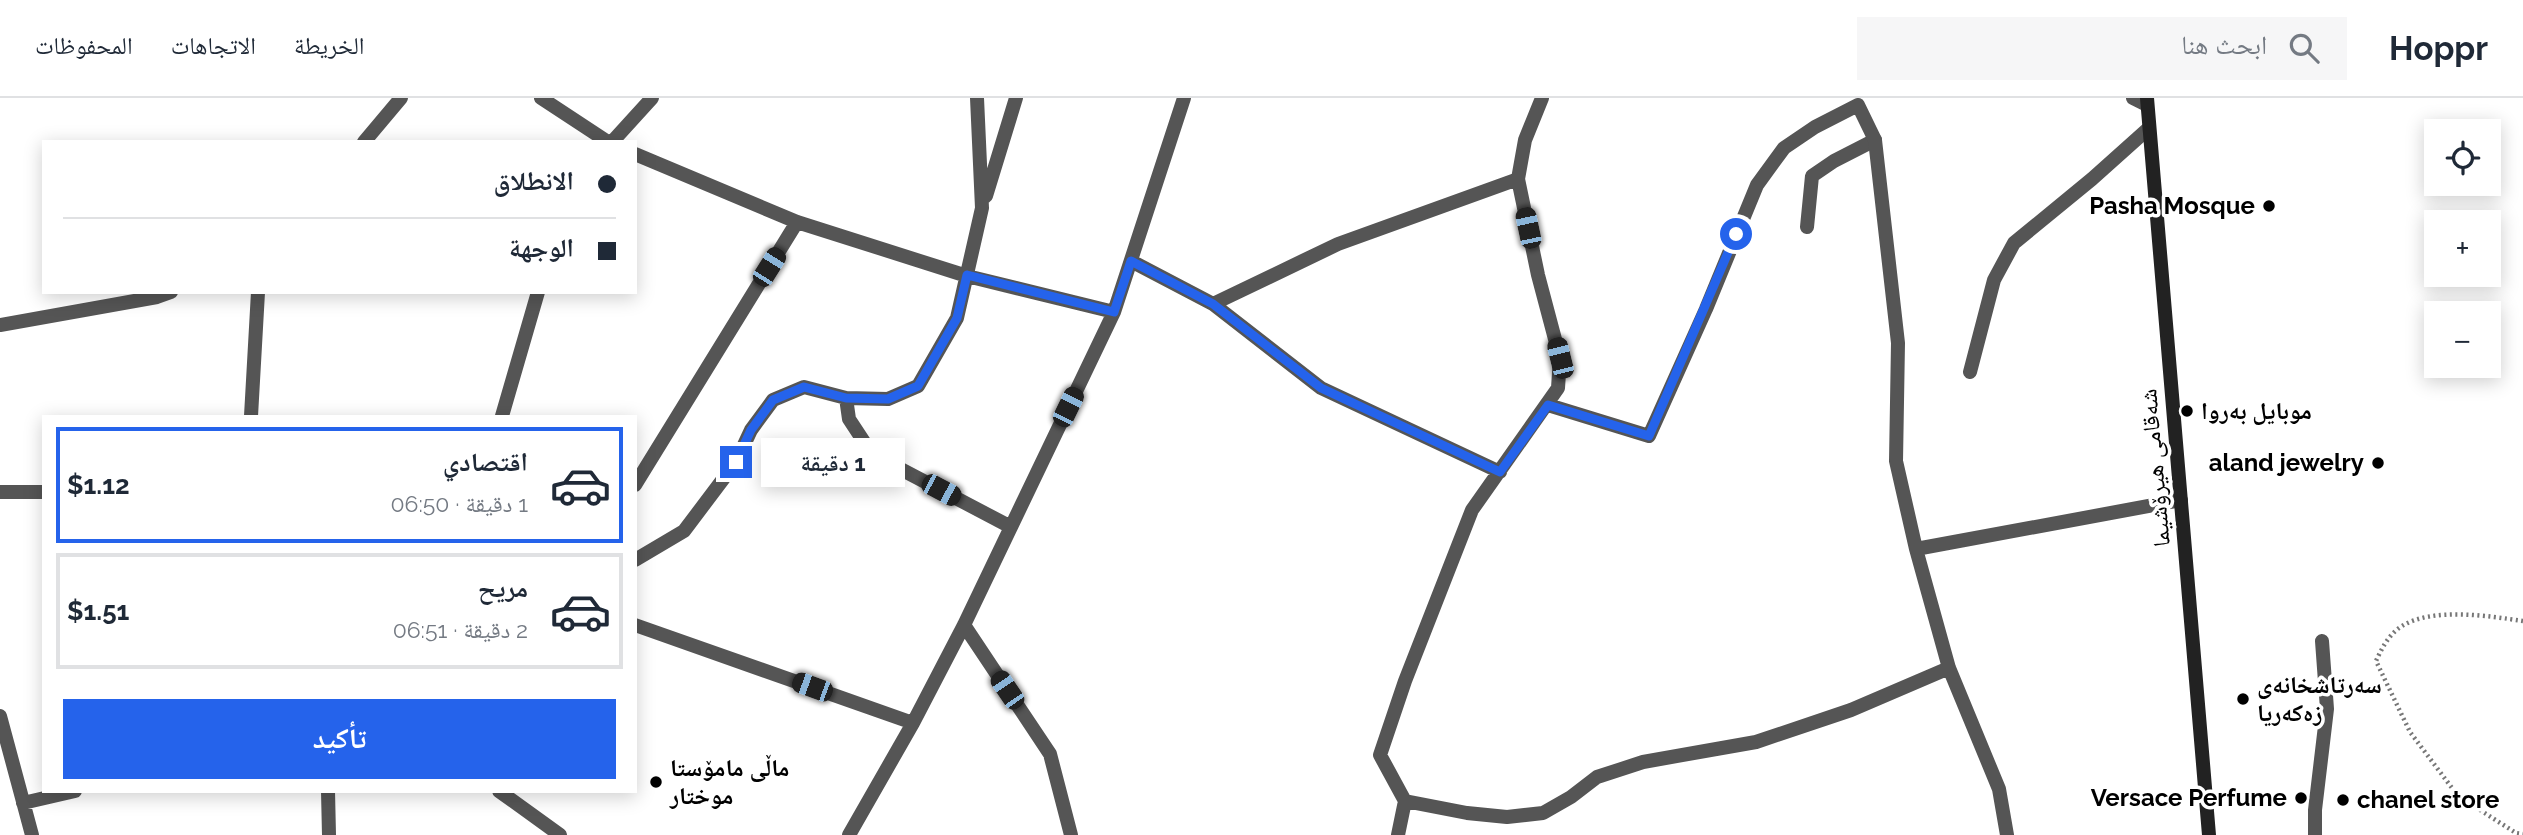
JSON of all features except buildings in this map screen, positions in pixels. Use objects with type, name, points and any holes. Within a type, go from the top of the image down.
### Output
[{"type":"main road","name":"شەقامی هیرۆشیما","points":[[2147,101],[2209,835]]},
{"type":"street","points":[[365,140],[401,98]]},
{"type":"street","points":[[612,140],[652,98]]},
{"type":"street","points":[[977,98],[982,208]]},
{"type":"street","points":[[637,559],[684,531],[736,462],[751,430],[773,400],[804,387],[846,398],[888,399],[918,386],[957,318],[982,208],[1016,98]]},
{"type":"street","points":[[849,835],[913,723],[964,625],[1114,312],[1184,98]]},
{"type":"street","points":[[1398,835],[1405,800],[1380,755],[1405,681],[1472,510],[1558,388],[1560,358],[1538,275],[1518,180],[1525,140],[1542,98]]},
{"type":"street","points":[[2133,98],[2147,101]]},
{"type":"street","points":[[548,100],[607,140]]},
{"type":"street","points":[[1548,405],[1649,436],[1706,309],[1756,185],[1784,148],[1858,102],[1875,140],[1898,343],[1896,461],[1916,549],[1949,668],[1999,789],[2007,835]]},
{"type":"street","points":[[1970,372],[1994,280],[2014,243],[2149,128]]},
{"type":"street","points":[[1807,227],[1812,176],[1834,161],[1875,140]]},
{"type":"street","points":[[637,155],[797,222],[967,275],[1114,312]]},
{"type":"street","points":[[1213,304],[1338,244],[1518,180]]},
{"type":"street","points":[[637,482],[797,222]]},
{"type":"street","points":[[1131,261],[1213,304],[1321,388],[1500,472]]},
{"type":"street","points":[[0,325],[161,294]]},
{"type":"street","points":[[251,415],[258,294]]},
{"type":"street","points":[[502,415],[537,294]]},
{"type":"street","points":[[846,398],[849,419],[872,454],[1011,527]]},
{"type":"street","points":[[0,492],[42,492]]},
{"type":"street","points":[[1916,549],[2181,500]]},
{"type":"street","points":[[964,625],[1050,754],[1070,835]]},
{"type":"street","points":[[637,626],[913,723]]},
{"type":"street","points":[[2315,835],[2315,810],[2327,709],[2322,641]]},
{"type":"street","points":[[1405,800],[1467,813],[1507,817],[1543,813],[1572,797],[1597,777],[1643,762],[1756,742],[1851,710],[1949,668]]},
{"type":"street","points":[[0,716],[32,835]]},
{"type":"street","points":[[23,803],[66,793]]},
{"type":"street","points":[[328,793],[329,835]]},
{"type":"street","points":[[502,793],[559,835]]},
{"type":"path","points":[[2523,621],[2463,615],[2426,616],[2401,627],[2384,644],[2376,661],[2410,732],[2458,796],[2516,833],[2523,834]]},
{"type":"place","name":"Pasha Mosque","points":[[2269,206]]},
{"type":"place","name":"موبایل بەروا","points":[[2187,411]]},
{"type":"place","name":"aland jewelry","points":[[2378,463]]},
{"type":"place","name":"سەرتاشخانەی زەكەریا","points":[[2243,699]]},
{"type":"place","name":"ماڵى مامۆستا موختار","points":[[656,782]]},
{"type":"place","name":"Versace Perfume","points":[[2301,798]]},
{"type":"place","name":"chanel store","points":[[2343,800]]},
{"type":"route","points":[[736,462],[751,430],[773,400],[804,387],[846,398],[888,399],[918,386],[957,318],[967,275],[1114,312],[1131,261],[1213,304],[1321,388],[1500,472],[1548,405],[1649,436],[1706,309],[1736,234]]}]
